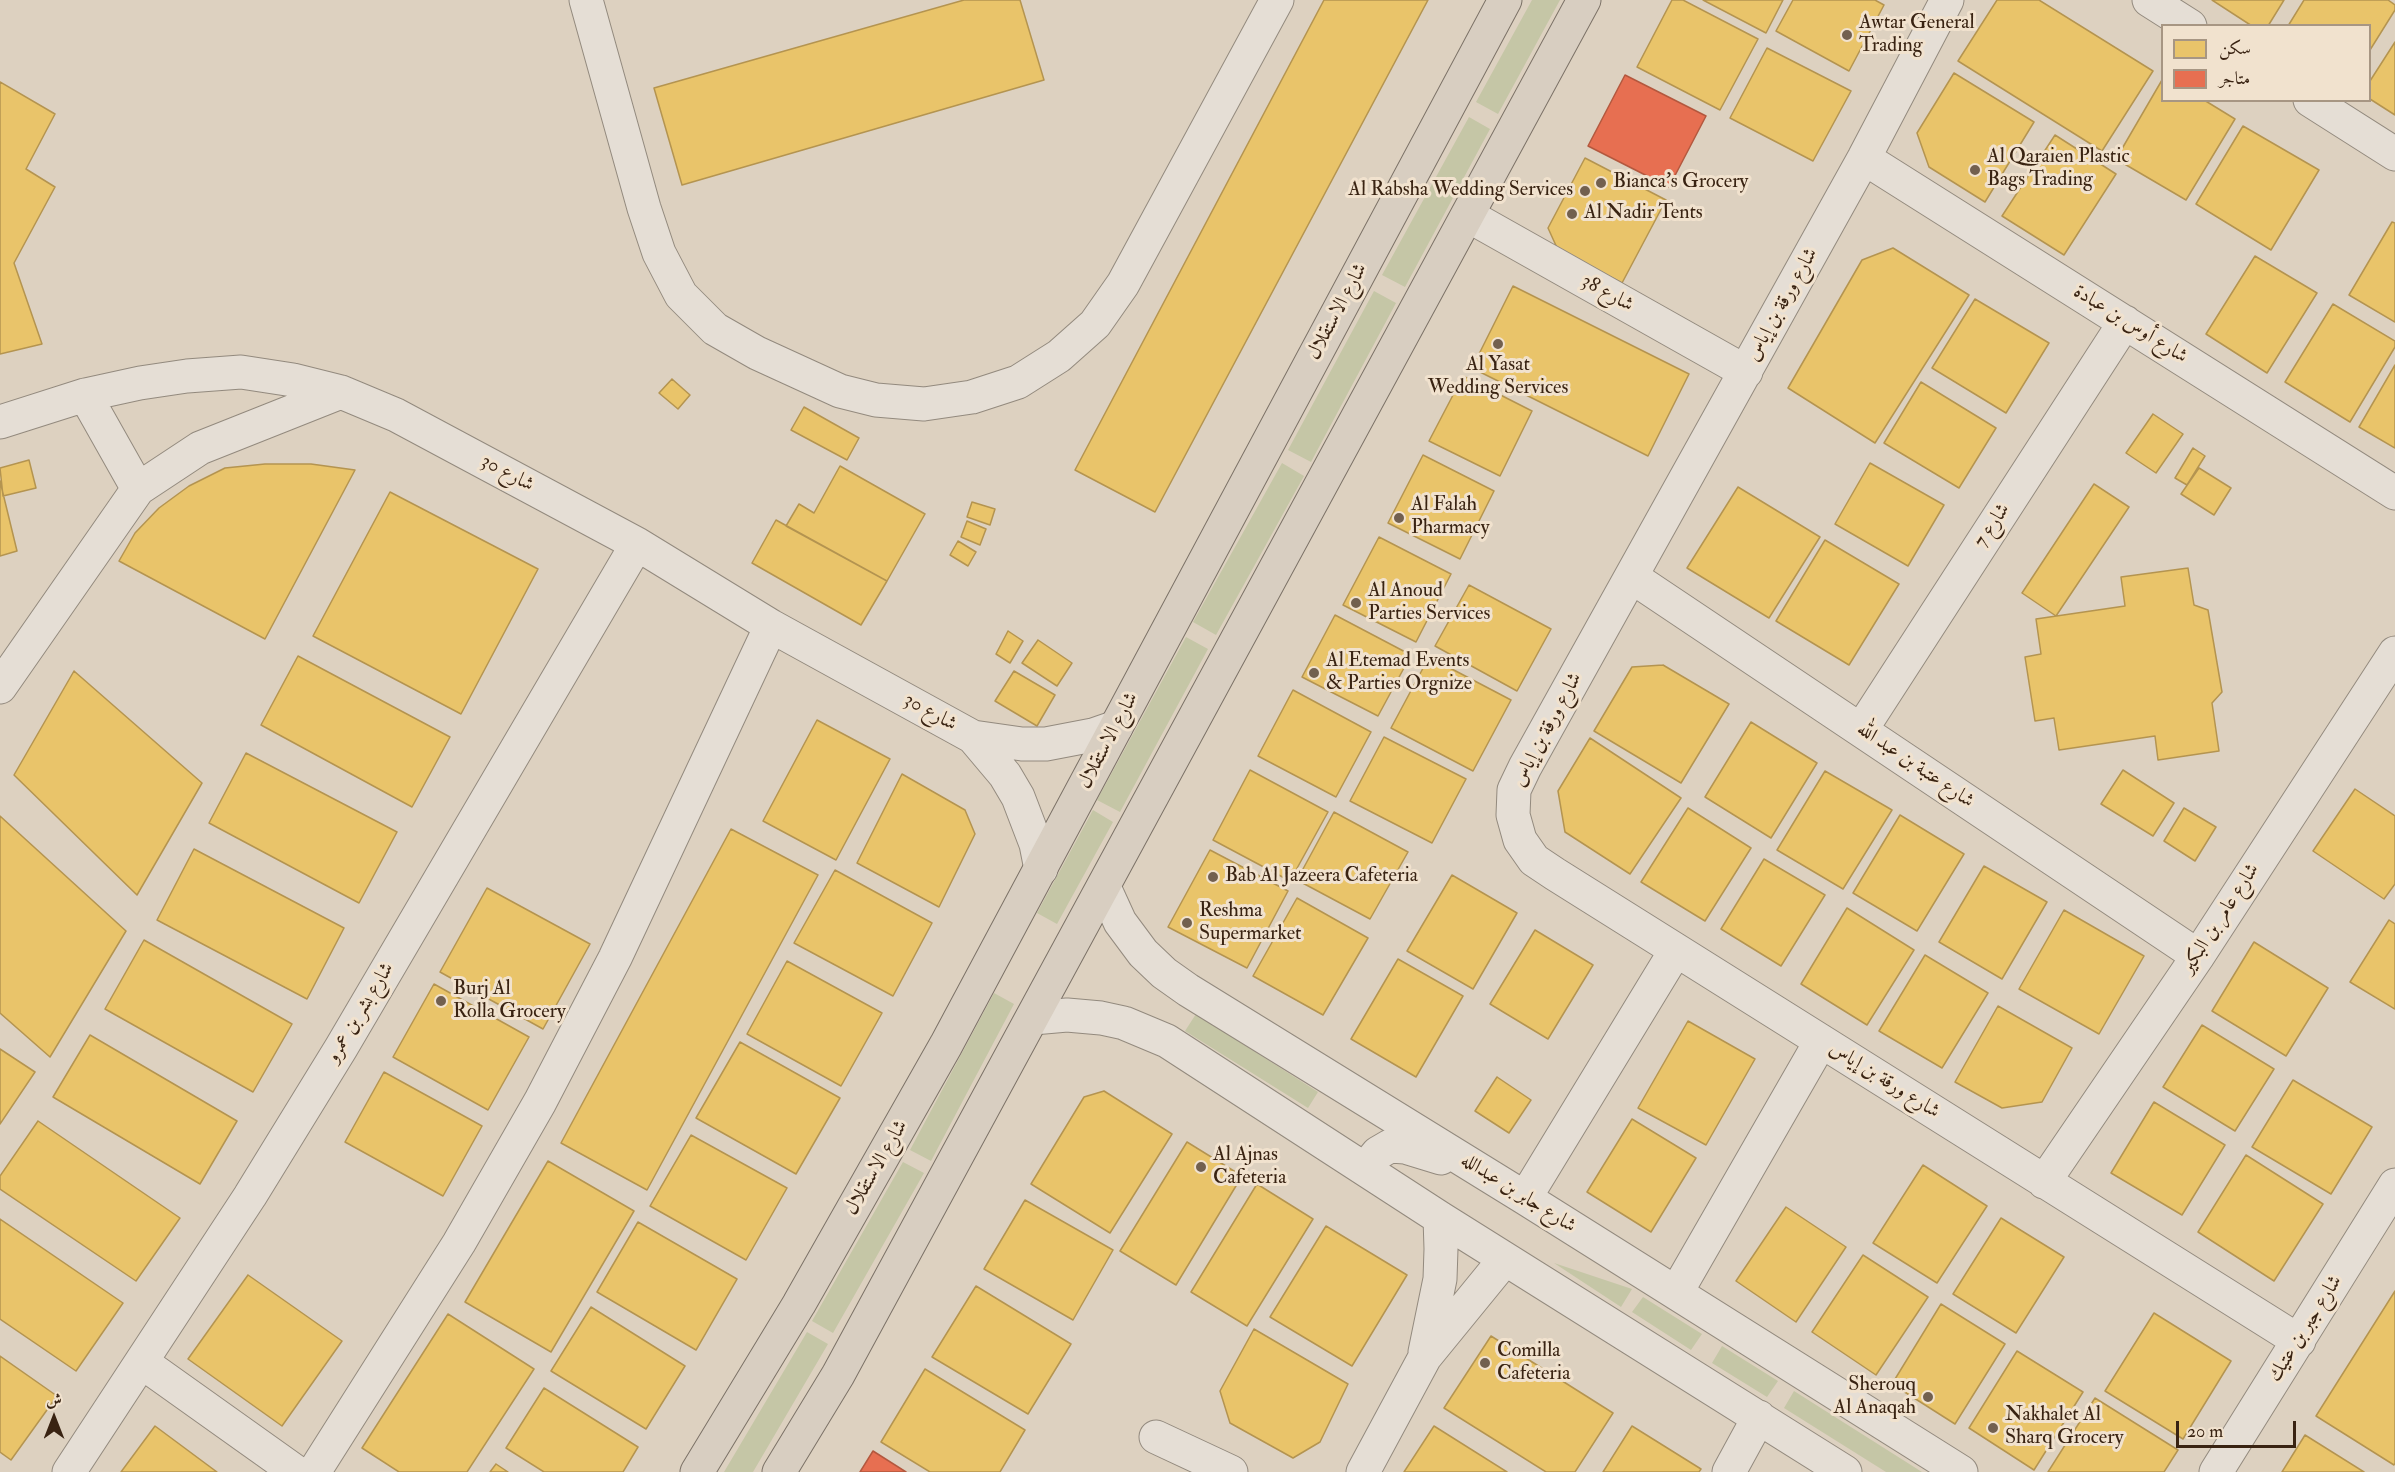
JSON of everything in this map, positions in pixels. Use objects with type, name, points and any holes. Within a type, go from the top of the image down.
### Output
[{"type":"main road","name":"شارع الاستقلال","points":[[697,1472],[868,1185],[1041,869],[1505,0]]},
{"type":"main road","points":[[779,1472],[838,1375],[1469,216],[1584,0]]},
{"type":"street","points":[[586,0],[644,208],[659,253],[681,295],[716,329],[757,353],[840,391],[876,400],[924,404],[972,397],[1018,381],[1059,356],[1095,324],[1123,284],[1277,0]]},
{"type":"street","name":"شارع ورقة بن إياس","points":[[1947,0],[1864,158],[1525,767],[1514,790],[1513,815],[1520,840],[1534,860],[2299,1341]]},
{"type":"street","points":[[2149,0],[2187,24]]},
{"type":"street","points":[[2313,102],[2395,154]]},
{"type":"street","name":"شارع أوس بن عبادة","points":[[1864,158],[2395,493]]},
{"type":"street","name":"شارع 38","points":[[1469,216],[1746,372]]},
{"type":"street","name":"شارع 7","points":[[1861,730],[2125,322]]},
{"type":"street","name":"شارع 30","points":[[0,422],[85,395],[140,383],[241,372],[292,380],[341,392],[396,415],[637,544],[771,626],[973,737],[1022,744],[1046,744],[1093,735],[1116,727]]},
{"type":"street","points":[[0,687],[138,489],[200,448],[341,392]]},
{"type":"street","points":[[85,395],[138,489]]},
{"type":"street","name":"شارع بشر بن عمرو","points":[[69,1472],[250,1196],[341,1048],[637,544]]},
{"type":"street","name":"شارع عتبة بن عبد الله","points":[[1632,577],[2198,956]]},
{"type":"street","points":[[314,1472],[459,1243],[540,1102],[615,958],[771,626]]},
{"type":"street","name":"شارع عامر بن البكير","points":[[2044,1182],[2198,956],[2395,653]]},
{"type":"street","name":"شارع 30","points":[[973,737],[1005,775],[1018,797],[1036,844],[1041,869]]},
{"type":"street","name":"شارع جابر بن عبدالله","points":[[1104,887],[1120,922],[1131,938],[1164,973],[1961,1472]]},
{"type":"street","points":[[1525,1198],[1676,950]]},
{"type":"street","points":[[1033,1018],[1067,1015],[1101,1018],[1146,1031],[1167,1041],[1440,1218],[1845,1472]]},
{"type":"street","points":[[1676,1293],[1821,1041]]},
{"type":"street","points":[[1372,1173],[1371,1167],[1378,1153],[1390,1146],[1398,1145],[1482,1171]]},
{"type":"street","name":"شارع جبر بن عتيك","points":[[2216,1472],[2395,1185]]},
{"type":"street","points":[[1425,1357],[1440,1279],[1442,1249],[1440,1218]]},
{"type":"street","points":[[1363,1472],[1425,1357],[1505,1259]]},
{"type":"street","points":[[142,1363],[296,1472]]},
{"type":"street","points":[[1729,1472],[1759,1417]]},
{"type":"street","points":[[1156,1437],[1232,1472]]},
{"type":"green space","points":[[1532,0],[1560,0],[1498,114],[1476,102]]},
{"type":"green space","points":[[1469,117],[1490,129],[1405,287],[1382,275]]},
{"type":"green space","points":[[1374,291],[1396,303],[1311,462],[1288,450]]},
{"type":"green space","points":[[1282,463],[1304,476],[1216,635],[1193,622]]},
{"type":"green space","points":[[1186,637],[1208,649],[1120,812],[1097,800]]},
{"type":"green space","points":[[1093,810],[1113,822],[1057,924],[1037,913]]},
{"type":"green space","points":[[994,993],[1014,1004],[931,1161],[910,1150]]},
{"type":"green space","points":[[1196,1014],[1318,1092],[1308,1108],[1185,1031]]},
{"type":"green space","points":[[903,1162],[924,1173],[833,1333],[812,1321]]},
{"type":"green space","points":[[1554,1263],[1632,1289],[1621,1307]]},
{"type":"green space","points":[[1643,1297],[1702,1334],[1691,1350],[1632,1312]]},
{"type":"green space","points":[[807,1332],[828,1344],[753,1472],[724,1472]]},
{"type":"green space","points":[[1722,1346],[1778,1381],[1767,1397],[1712,1363]]},
{"type":"green space","points":[[1794,1391],[1922,1472],[1886,1472],[1784,1408]]},
{"type":"building: سكن","points":[[964,0],[1020,0],[1044,80],[682,185],[654,88]]},
{"type":"building: سكن","points":[[1324,0],[1428,0],[1155,512],[1075,470]]},
{"type":"building: سكن","points":[[1672,0],[1683,0],[1758,39],[1720,110],[1637,67]]},
{"type":"building: سكن","points":[[1703,0],[1783,0],[1766,33]]},
{"type":"building: سكن","points":[[1793,0],[1875,0],[1884,5],[1849,71],[1776,31]]},
{"type":"building: سكن","points":[[1997,0],[2039,0],[2153,71],[2102,151],[1958,61]]},
{"type":"building: سكن","points":[[2212,0],[2284,0],[2269,24],[2249,24]]},
{"type":"building: سكن","points":[[2304,0],[2388,0],[2395,5],[2395,10],[2371,48],[2371,24],[2289,24]]},
{"type":"building: سكن","points":[[2395,42],[2395,115],[2371,100],[2371,79]]},
{"type":"building: سكن","points":[[1767,48],[1851,91],[1813,161],[1730,118]]},
{"type":"building: سكن","points":[[1954,73],[2034,122],[1985,202],[1929,167],[1917,133]]},
{"type":"building: سكن","points":[[0,82],[55,114],[26,169],[55,187],[14,263],[42,344],[0,354]]},
{"type":"building: سكن","points":[[2161,82],[2161,102],[2207,102],[2235,119],[2186,200],[2116,159]]},
{"type":"building: سكن","points":[[2243,126],[2319,170],[2271,250],[2196,204]]},
{"type":"building: سكن","points":[[2055,135],[2116,174],[2064,255],[2002,216]]},
{"type":"building: سكن","points":[[1585,158],[1666,200],[1622,283],[1558,250],[1548,228]]},
{"type":"building: سكن","points":[[2392,222],[2395,223],[2395,322],[2349,295]]},
{"type":"building: سكن","points":[[1893,248],[1969,295],[1875,443],[1788,388],[1862,260]]},
{"type":"building: سكن","points":[[2255,256],[2317,293],[2267,373],[2206,334]]},
{"type":"building: سكن","points":[[1513,286],[1689,374],[1648,456],[1472,368]]},
{"type":"building: سكن","points":[[1975,299],[2049,343],[2006,413],[1932,368]]},
{"type":"building: سكن","points":[[2333,304],[2395,341],[2395,347],[2350,422],[2285,382]]},
{"type":"building: سكن","points":[[2395,365],[2395,448],[2359,427]]},
{"type":"building: سكن","points":[[1463,376],[1532,411],[1500,476],[1429,441]]},
{"type":"building: سكن","points":[[672,379],[690,395],[678,409],[659,393]]},
{"type":"building: سكن","points":[[1921,382],[1996,428],[1959,488],[1884,443]]},
{"type":"building: سكن","points":[[804,407],[859,438],[847,460],[791,430]]},
{"type":"building: سكن","points":[[2153,414],[2183,434],[2156,473],[2126,453]]},
{"type":"building: سكن","points":[[2193,448],[2205,456],[2187,485],[2175,478]]},
{"type":"building: سكن","points":[[1423,455],[1494,491],[1460,559],[1388,523]]},
{"type":"building: سكن","points":[[29,460],[36,488],[3,496],[0,468]]},
{"type":"building: سكن","points":[[1870,463],[1944,505],[1908,566],[1835,524]]},
{"type":"building: سكن","points":[[265,464],[311,464],[355,470],[265,639],[119,561],[135,533],[159,508],[189,486],[225,468]]},
{"type":"building: سكن","points":[[840,466],[925,514],[887,581],[786,526],[799,504],[814,513]]},
{"type":"building: سكن","points":[[2199,468],[2231,488],[2214,515],[2181,494]]},
{"type":"building: سكن","points":[[0,481],[17,551],[0,556]]},
{"type":"building: سكن","points":[[2094,484],[2129,507],[2056,616],[2022,593]]},
{"type":"building: سكن","points":[[1738,487],[1820,537],[1769,618],[1687,568]]},
{"type":"building: سكن","points":[[390,492],[538,569],[461,714],[313,636]]},
{"type":"building: سكن","points":[[972,502],[995,509],[990,525],[967,517]]},
{"type":"building: سكن","points":[[776,520],[887,581],[861,625],[752,563]]},
{"type":"building: سكن","points":[[967,521],[986,529],[980,545],[961,537]]},
{"type":"building: سكن","points":[[1379,537],[1451,574],[1416,642],[1343,605]]},
{"type":"building: سكن","points":[[1825,540],[1899,584],[1849,665],[1776,621]]},
{"type":"building: سكن","points":[[958,541],[976,552],[968,566],[950,555]]},
{"type":"building: سكن","points":[[2188,568],[2194,605],[2208,610],[2222,692],[2212,703],[2219,751],[2158,760],[2155,736],[2059,750],[2054,718],[2035,721],[2025,657],[2041,654],[2036,619],[2125,606],[2121,577]]},
{"type":"building: سكن","points":[[1469,585],[1551,629],[1517,691],[1435,646]]},
{"type":"building: سكن","points":[[1335,615],[1411,655],[1378,716],[1302,677]]},
{"type":"building: سكن","points":[[1008,631],[1023,641],[1010,663],[996,654]]},
{"type":"building: سكن","points":[[1038,640],[1072,663],[1057,686],[1022,663]]},
{"type":"building: سكن","points":[[298,656],[450,737],[412,807],[261,725]]},
{"type":"building: سكن","points":[[1429,657],[1511,700],[1473,771],[1391,728]]},
{"type":"building: سكن","points":[[1663,665],[1729,704],[1681,783],[1594,731],[1632,667]]},
{"type":"building: سكن","points":[[74,671],[202,783],[137,895],[14,775]]},
{"type":"building: سكن","points":[[1014,671],[1055,695],[1037,726],[995,701]]},
{"type":"building: سكن","points":[[1293,690],[1371,732],[1336,797],[1258,756]]},
{"type":"building: سكن","points":[[817,720],[890,759],[836,860],[763,821]]},
{"type":"building: سكن","points":[[1751,722],[1817,763],[1771,838],[1705,797]]},
{"type":"building: سكن","points":[[1384,737],[1466,779],[1432,843],[1350,801]]},
{"type":"building: سكن","points":[[1590,738],[1681,798],[1630,874],[1565,832],[1558,791]]},
{"type":"building: سكن","points":[[246,753],[397,832],[359,903],[209,823]]},
{"type":"building: سكن","points":[[1250,770],[1328,812],[1290,881],[1213,840]]},
{"type":"building: سكن","points":[[2123,770],[2174,803],[2153,836],[2101,804]]},
{"type":"building: سكن","points":[[1825,771],[1892,810],[1843,889],[1777,850]]},
{"type":"building: سكن","points":[[902,774],[965,810],[975,834],[939,907],[857,863]]},
{"type":"building: سكن","points":[[2355,789],[2395,816],[2395,884],[2384,899],[2313,851]]},
{"type":"building: سكن","points":[[1688,808],[1751,848],[1705,921],[1641,882]]},
{"type":"building: سكن","points":[[2184,808],[2216,827],[2195,861],[2164,841]]},
{"type":"building: سكن","points":[[1334,812],[1408,852],[1370,919],[1297,880]]},
{"type":"building: سكن","points":[[1900,815],[1964,854],[1917,931],[1853,893]]},
{"type":"building: سكن","points":[[0,816],[126,931],[50,1057],[0,1013]]},
{"type":"building: سكن","points":[[731,829],[818,875],[647,1190],[561,1143]]},
{"type":"building: سكن","points":[[194,849],[344,928],[307,999],[157,920]]},
{"type":"building: سكن","points":[[1210,850],[1288,891],[1247,968],[1168,927]]},
{"type":"building: سكن","points":[[1764,859],[1825,895],[1781,966],[1721,929]]},
{"type":"building: سكن","points":[[1984,866],[2047,902],[2002,979],[1939,942]]},
{"type":"building: سكن","points":[[835,870],[932,923],[893,996],[794,943]]},
{"type":"building: سكن","points":[[1452,875],[1517,913],[1473,989],[1407,951]]},
{"type":"building: سكن","points":[[487,888],[590,944],[543,1029],[440,972]]},
{"type":"building: سكن","points":[[1297,898],[1368,938],[1323,1015],[1253,976]]},
{"type":"building: سكن","points":[[1847,908],[1914,950],[1867,1025],[1801,984]]},
{"type":"building: سكن","points":[[2064,910],[2144,956],[2099,1034],[2019,989]]},
{"type":"building: سكن","points":[[2389,920],[2395,924],[2395,1009],[2350,982]]},
{"type":"building: سكن","points":[[1535,930],[1593,965],[1548,1039],[1490,1004]]},
{"type":"building: سكن","points":[[144,940],[292,1024],[253,1092],[105,1009]]},
{"type":"building: سكن","points":[[2254,942],[2328,988],[2286,1056],[2212,1011]]},
{"type":"building: سكن","points":[[1925,955],[1988,993],[1942,1068],[1879,1031]]},
{"type":"building: سكن","points":[[1398,959],[1463,996],[1416,1077],[1351,1039]]},
{"type":"building: سكن","points":[[787,961],[882,1013],[841,1086],[747,1034]]},
{"type":"building: سكن","points":[[434,984],[529,1037],[488,1110],[393,1057]]},
{"type":"building: سكن","points":[[1998,1006],[2072,1048],[2042,1102],[2002,1108],[1955,1082]]},
{"type":"building: سكن","points":[[1688,1021],[1755,1059],[1706,1145],[1638,1108]]},
{"type":"building: سكن","points":[[2202,1025],[2274,1069],[2235,1131],[2163,1087]]},
{"type":"building: سكن","points":[[90,1035],[237,1121],[200,1184],[53,1097]]},
{"type":"building: سكن","points":[[740,1042],[840,1098],[796,1174],[696,1118]]},
{"type":"building: سكن","points":[[0,1049],[35,1072],[0,1124]]},
{"type":"building: سكن","points":[[384,1072],[482,1126],[443,1196],[345,1142]]},
{"type":"building: سكن","points":[[1497,1077],[1531,1100],[1509,1133],[1475,1111]]},
{"type":"building: سكن","points":[[2293,1080],[2372,1127],[2331,1194],[2252,1147]]},
{"type":"building: سكن","points":[[1104,1091],[1172,1134],[1110,1233],[1031,1184],[1084,1097]]},
{"type":"building: سكن","points":[[2154,1102],[2225,1145],[2182,1215],[2111,1173]]},
{"type":"building: سكن","points":[[1632,1119],[1696,1158],[1651,1232],[1587,1192]]},
{"type":"building: سكن","points":[[38,1121],[180,1218],[136,1281],[0,1189],[0,1176]]},
{"type":"building: سكن","points":[[691,1135],[787,1188],[746,1260],[650,1206]]},
{"type":"building: سكن","points":[[1187,1142],[1242,1176],[1176,1285],[1120,1251]]},
{"type":"building: سكن","points":[[2246,1155],[2323,1204],[2274,1281],[2198,1232]]},
{"type":"building: سكن","points":[[548,1161],[634,1211],[551,1352],[465,1302]]},
{"type":"building: سكن","points":[[1923,1165],[1987,1206],[1937,1283],[1873,1243]]},
{"type":"building: سكن","points":[[1257,1184],[1313,1219],[1247,1326],[1191,1292]]},
{"type":"building: سكن","points":[[1025,1200],[1113,1250],[1073,1320],[984,1269]]},
{"type":"building: سكن","points":[[1786,1207],[1846,1247],[1796,1322],[1736,1281]]},
{"type":"building: سكن","points":[[2001,1218],[2064,1257],[2016,1333],[1953,1294]]},
{"type":"building: سكن","points":[[0,1219],[123,1303],[76,1371],[0,1319]]},
{"type":"building: سكن","points":[[638,1222],[737,1279],[696,1350],[597,1292]]},
{"type":"building: سكن","points":[[1326,1226],[1407,1275],[1352,1366],[1270,1317]]},
{"type":"building: سكن","points":[[1863,1255],[1928,1297],[1876,1375],[1812,1332]]},
{"type":"building: سكن","points":[[248,1275],[342,1341],[282,1426],[188,1359]]},
{"type":"building: سكن","points":[[976,1286],[1071,1344],[1028,1414],[932,1357]]},
{"type":"building: سكن","points":[[2395,1291],[2395,1463],[2394,1465],[2316,1416]]},
{"type":"building: سكن","points":[[1941,1304],[2005,1344],[1955,1424],[1892,1384]]},
{"type":"building: سكن","points":[[591,1307],[685,1366],[646,1429],[551,1371]]},
{"type":"building: سكن","points":[[2154,1313],[2231,1361],[2183,1439],[2105,1391]]},
{"type":"building: سكن","points":[[448,1314],[534,1369],[467,1472],[399,1472],[362,1448]]},
{"type":"building: سكن","points":[[1254,1329],[1348,1384],[1320,1442],[1293,1458],[1230,1423],[1220,1391]]},
{"type":"building: سكن","points":[[1491,1336],[1613,1413],[1575,1472],[1546,1472],[1444,1408]]},
{"type":"building: سكن","points":[[2017,1351],[2083,1392],[2034,1470],[1969,1428]]},
{"type":"building: سكن","points":[[0,1356],[57,1396],[11,1460],[0,1452]]},
{"type":"building: سكن","points":[[925,1369],[1025,1430],[1000,1472],[930,1472],[881,1442]]},
{"type":"building: سكن","points":[[544,1388],[638,1447],[623,1472],[544,1472],[506,1448]]},
{"type":"building: سكن","points":[[2095,1398],[2178,1450],[2164,1472],[2048,1472]]},
{"type":"building: سكن","points":[[155,1426],[217,1472],[121,1472]]},
{"type":"building: سكن","points":[[1434,1426],[1507,1472],[1404,1472]]},
{"type":"building: سكن","points":[[1632,1426],[1701,1469],[1699,1472],[1603,1472]]},
{"type":"building: سكن","points":[[2305,1435],[2364,1472],[2282,1472]]},
{"type":"building: سكن","points":[[496,1464],[508,1472],[490,1472]]},
{"type":"building: متاجر","points":[[1625,75],[1706,116],[1669,187],[1588,146]]},
{"type":"building: متاجر","points":[[873,1451],[906,1472],[860,1472]]},
{"type":"place","name":"Awtar General Trading","points":[[1847,35]]},
{"type":"place","name":"Al Qaraien Plastic Bags Trading","points":[[1975,170]]},
{"type":"place","name":"Bianca's Grocery","points":[[1601,183]]},
{"type":"place","name":"Al Rabsha Wedding Services","points":[[1585,191]]},
{"type":"place","name":"Al Nadir Tents","points":[[1572,214]]},
{"type":"place","name":"Al Yasat Wedding Services","points":[[1498,344]]},
{"type":"place","name":"Al Falah Pharmacy","points":[[1399,518]]},
{"type":"place","name":"Al Anoud Parties Services","points":[[1356,603]]},
{"type":"place","name":"Al Etemad Events & Parties Orgnize","points":[[1314,673]]},
{"type":"place","name":"Bab Al Jazeera Cafeteria","points":[[1213,877]]},
{"type":"place","name":"Reshma Supermarket","points":[[1187,923]]},
{"type":"place","name":"Burj Al Rolla Grocery","points":[[441,1001]]},
{"type":"place","name":"Al Ajnas Cafeteria","points":[[1201,1167]]},
{"type":"place","name":"Comilla Cafeteria","points":[[1485,1363]]},
{"type":"place","name":"Sherouq Al Anaqah","points":[[1928,1397]]},
{"type":"place","name":"Nakhalet Al Sharq Grocery","points":[[1993,1428]]}]
